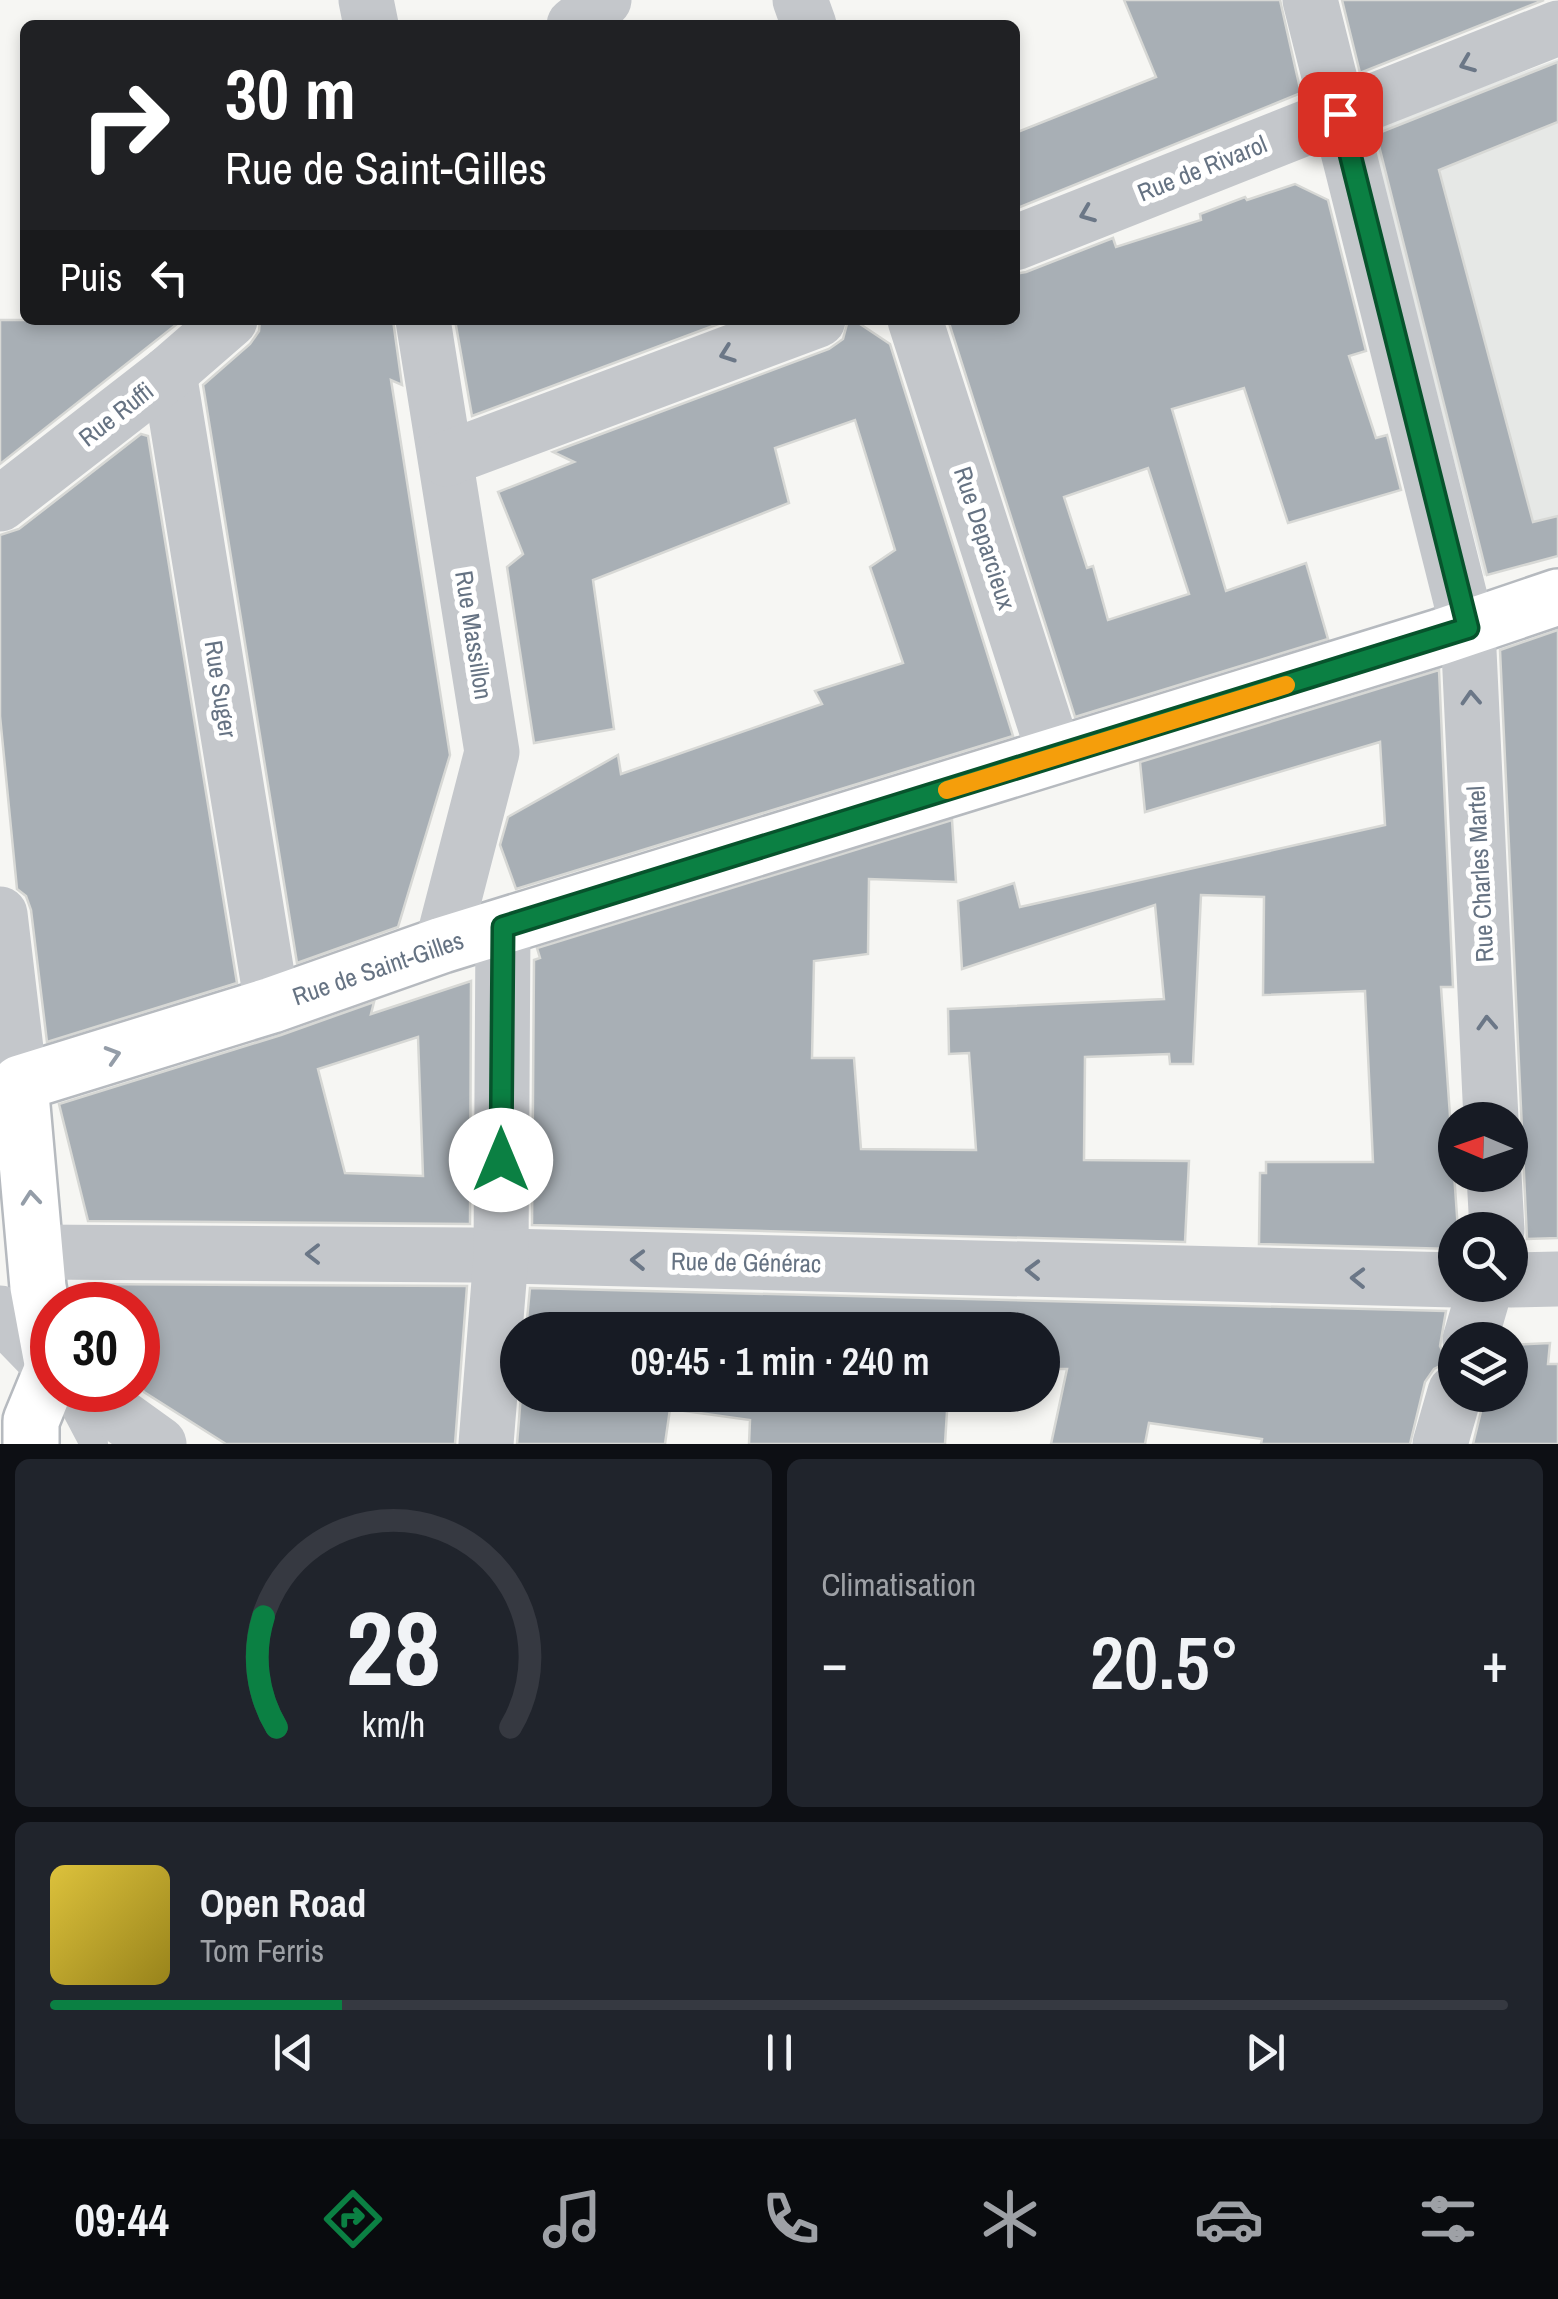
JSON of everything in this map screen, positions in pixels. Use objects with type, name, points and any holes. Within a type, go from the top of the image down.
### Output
[{"type":"street","points":[[580,20],[604,0]]},
{"type":"street","name":"Rue Charles Martel","points":[[1310,0],[1468,628],[1491,1102]]},
{"type":"street","name":"Rue de Rivarol","points":[[1020,241],[1558,28]]},
{"type":"street","name":"Rue Ruffi","points":[[0,504],[169,373],[224,325]]},
{"type":"street","name":"Rue Massillon","points":[[424,325],[492,752],[442,945]]},
{"type":"street","points":[[446,459],[805,325]]},
{"type":"street","name":"Rue Deparcieux","points":[[916,325],[1055,756]]},
{"type":"street","name":"Rue Suger","points":[[169,373],[272,1004]]},
{"type":"street","name":"Rue de Saint-Gilles","points":[[10,1087],[442,945],[1558,597]]},
{"type":"street","points":[[0,914],[10,1087],[38,1282]]},
{"type":"street","points":[[486,1444],[501,1256],[503,927]]},
{"type":"street","name":"Rue de Générac","points":[[36,1252],[501,1256],[1438,1280]]},
{"type":"street","points":[[1528,1280],[1558,1279]]},
{"type":"street","points":[[0,1313],[30,1344]]},
{"type":"street","points":[[31,1444],[35,1412]]},
{"type":"street","points":[[115,1412],[160,1444]]},
{"type":"street","points":[[1440,1444],[1449,1412]]},
{"type":"lane","points":[[77,1412],[94,1444]]},
{"type":"shaded area","points":[[1558,59],[1558,552],[1484,576],[1368,129]]},
{"type":"building","points":[[1124,0],[1280,0],[1301,93],[1020,207],[1020,131],[1156,77]]},
{"type":"building","points":[[1342,0],[1544,0],[1360,73]]},
{"type":"building","points":[[1558,62],[1558,122],[1439,170],[1533,522],[1558,516],[1558,556],[1487,575],[1376,134]]},
{"type":"building","points":[[1295,184],[1328,200],[1366,351],[1349,356],[1376,438],[1387,435],[1401,490],[1288,523],[1244,388],[1172,409],[1226,591],[1306,563],[1328,639],[1075,717],[950,325],[1020,325],[1020,273],[1113,238],[1116,247],[1201,220],[1200,214],[1245,197],[1247,200]],"holes":[[[1148,468],[1189,594],[1108,620],[1093,566],[1087,568],[1064,497]]]},
{"type":"building","points":[[0,320],[20,320],[20,325],[176,325],[0,464]]},
{"type":"building","points":[[260,325],[394,325],[402,385],[391,380],[450,755],[398,927],[297,963],[203,385],[250,344]]},
{"type":"building","points":[[456,325],[716,325],[472,416]]},
{"type":"building","points":[[847,325],[862,325],[890,344],[1013,736],[516,889],[500,845],[508,817],[618,755],[621,774],[822,704],[815,691],[903,663],[870,567],[895,550],[855,420],[775,448],[789,503],[593,580],[614,729],[534,743],[507,567],[523,554],[498,492],[574,462],[553,452],[829,349],[843,339]]},
{"type":"building","points":[[141,434],[148,436],[237,983],[47,1042],[31,910],[26,896],[17,889],[0,716],[0,535],[19,529]]},
{"type":"building","points":[[1558,630],[1558,1238],[1528,1239],[1525,1192],[1528,1192],[1528,1102],[1521,1102],[1500,650]]},
{"type":"building","points":[[1439,670],[1453,987],[1441,987],[1449,1102],[1438,1102],[1438,1192],[1455,1192],[1457,1212],[1438,1212],[1438,1249],[1259,1244],[1260,1173],[1266,1173],[1266,1162],[1373,1162],[1365,991],[1263,995],[1264,897],[1201,895],[1193,1064],[1170,1064],[1169,1054],[1085,1057],[1084,1160],[1189,1161],[1185,1242],[532,1225],[534,960],[540,958],[537,948],[952,820],[956,882],[869,879],[868,954],[814,961],[812,1058],[854,1058],[861,1149],[976,1150],[969,1053],[949,1054],[948,1009],[1164,999],[1155,905],[962,969],[958,901],[1014,883],[1020,907],[1385,825],[1380,742],[1145,812],[1140,762]]},
{"type":"building","points":[[471,981],[470,1224],[88,1221],[59,1104],[374,1002],[371,1014]],"holes":[[[418,1037],[423,1176],[345,1173],[318,1069]]]},
{"type":"building","points":[[160,1284],[467,1286],[455,1444],[226,1444],[160,1402]]},
{"type":"building","points":[[530,1288],[1446,1311],[1444,1322],[1438,1322],[1438,1367],[1425,1382],[1410,1444],[1261,1444],[1262,1439],[1149,1423],[1145,1444],[1051,1444],[1067,1369],[1060,1369],[1060,1312],[528,1312]]},
{"type":"building","points":[[1550,1343],[1548,1364],[1558,1364],[1558,1444],[1473,1444],[1481,1412],[1528,1412],[1528,1344]]},
{"type":"building","points":[[520,1412],[670,1412],[665,1444],[517,1444]]},
{"type":"building","points":[[692,1412],[947,1412],[945,1444],[749,1444],[750,1420]]},
{"type":"slow traffic","points":[[947,790],[1286,685]]},
{"type":"route","points":[[501,1160],[503,927],[1468,628],[1340,114]]}]
